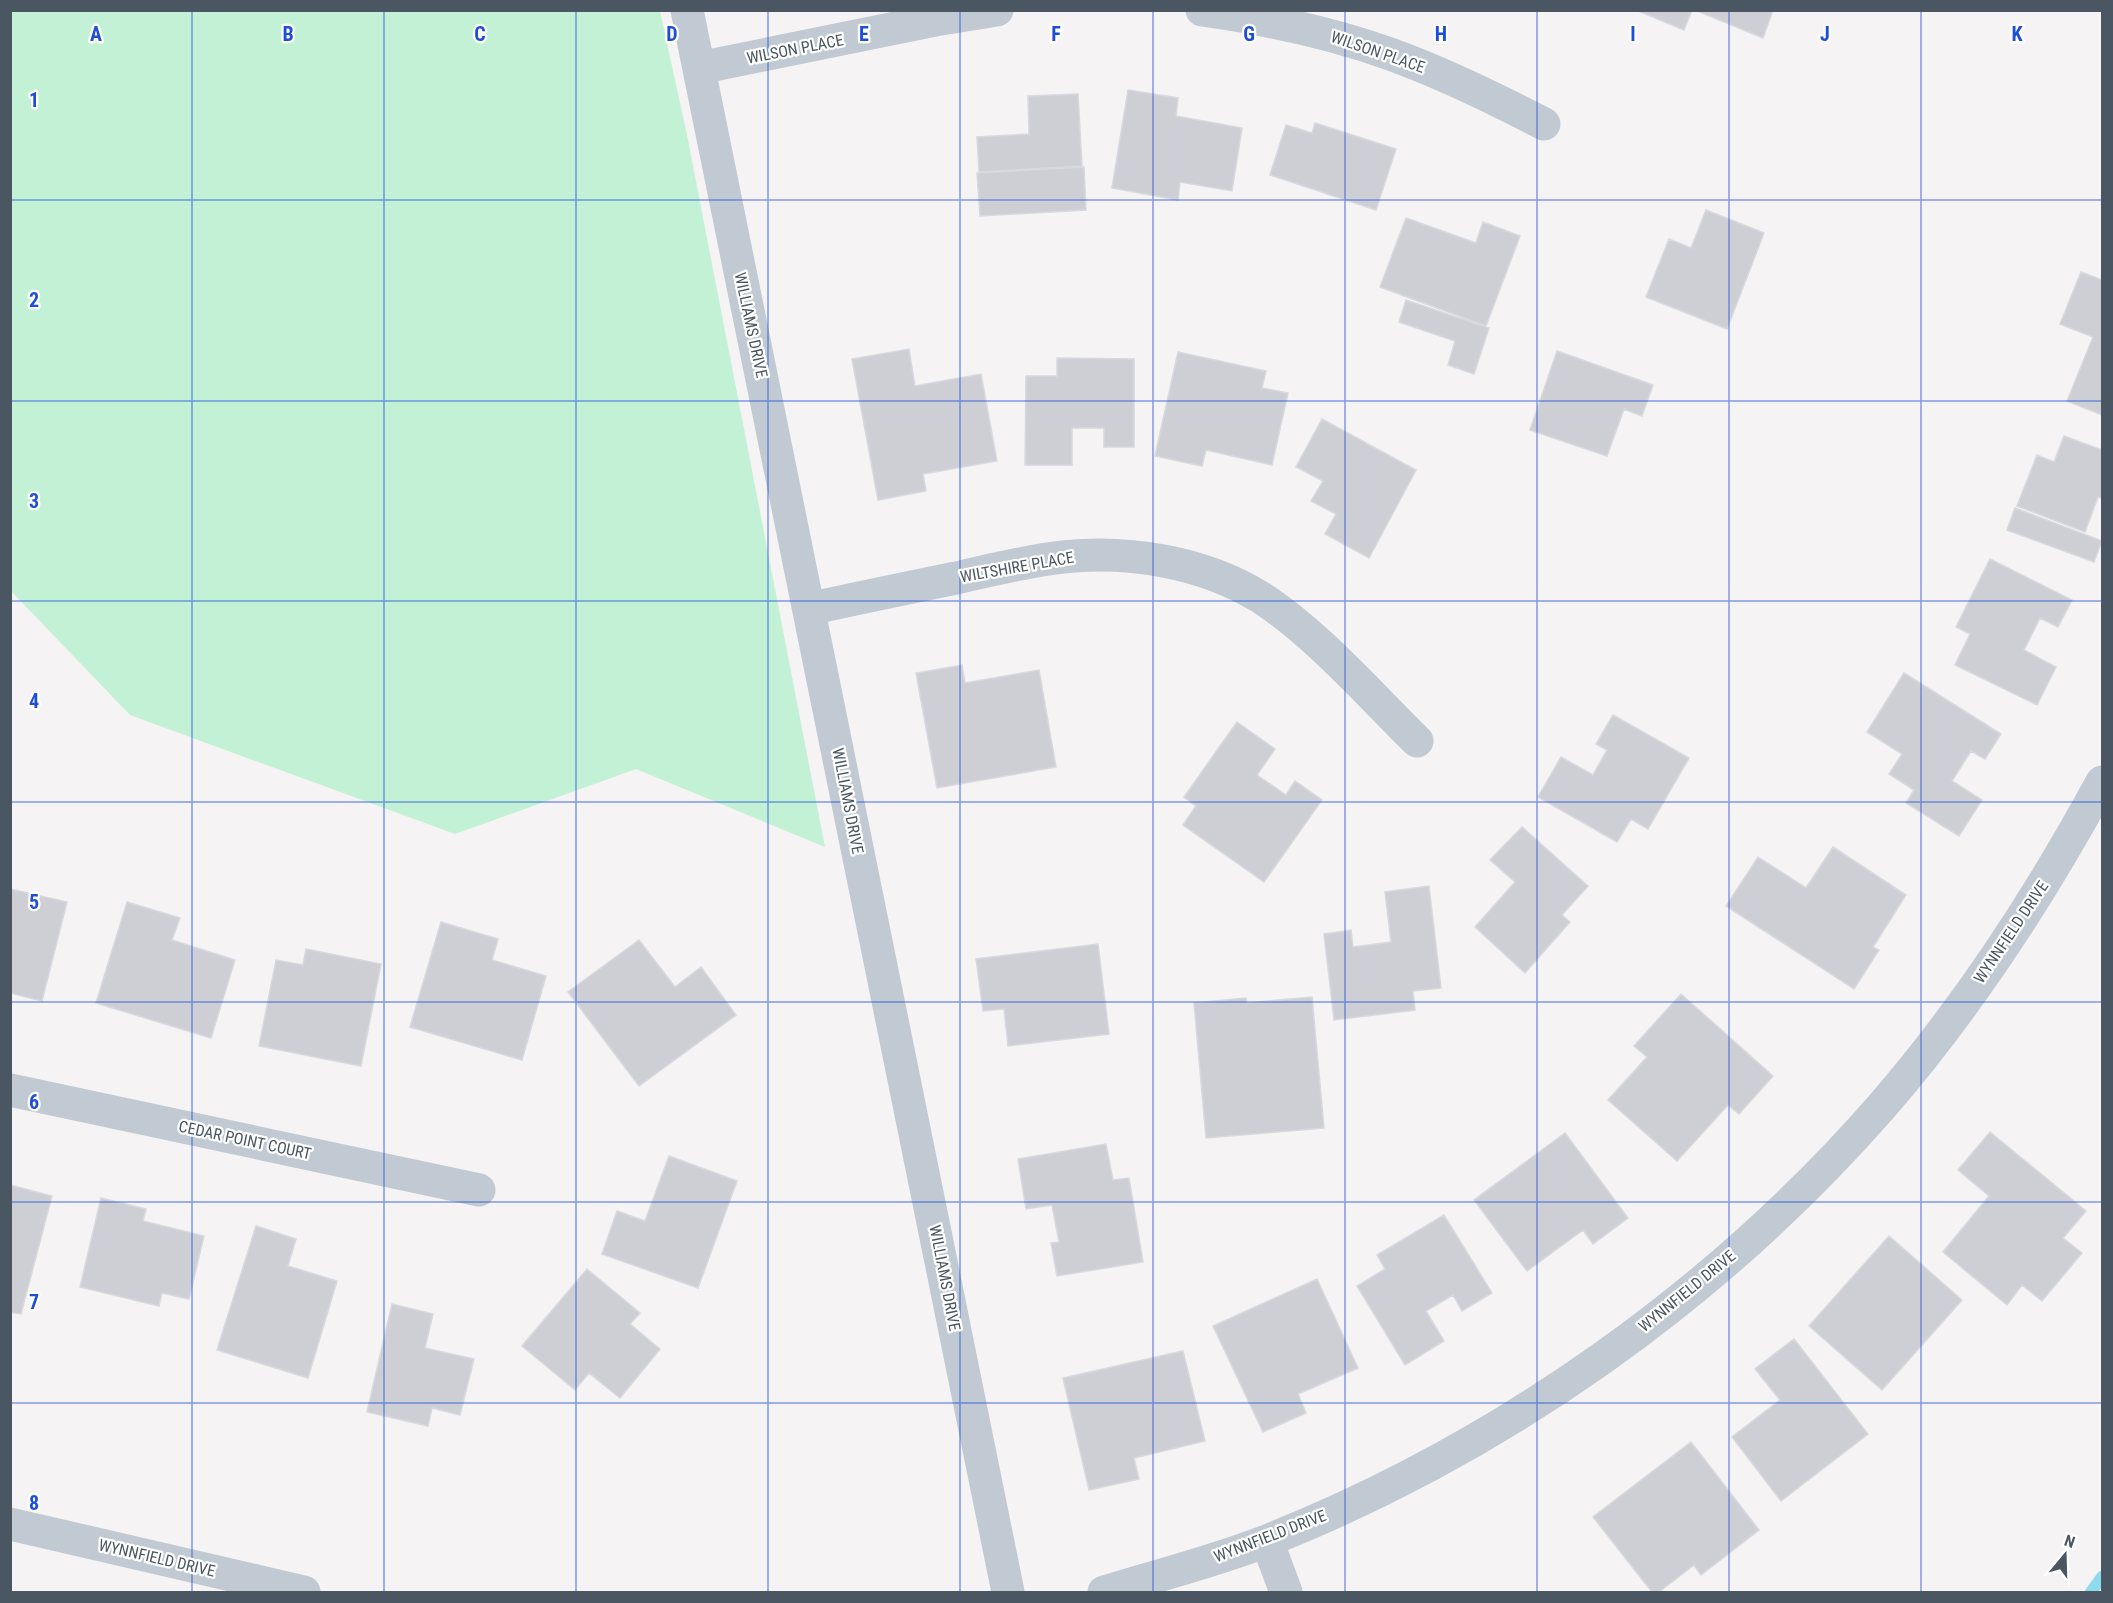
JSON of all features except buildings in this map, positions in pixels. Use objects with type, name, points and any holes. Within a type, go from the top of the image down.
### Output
[{"type":"street","name":"WILLIAMS DRIVE","points":[[687,10],[1008,1593]]},
{"type":"street","name":"WILSON PLACE","points":[[699,68],[935,20],[997,10]]},
{"type":"street","name":"WILSON PLACE","points":[[1202,10],[1280,23],[1389,54],[1455,80],[1544,124]]},
{"type":"street","name":"WILTSHIRE PLACE","points":[[809,609],[1062,557],[1120,555],[1180,565],[1233,584],[1279,611],[1321,646],[1417,741]]},
{"type":"street","name":"WYNNFIELD DRIVE","points":[[1104,1593],[1267,1540],[1387,1486],[1490,1430],[1560,1386],[1695,1287],[1788,1204],[1882,1106],[1928,1049],[2016,926],[2055,865],[2103,782]]},
{"type":"street","name":"CEDAR POINT COURT","points":[[10,1090],[479,1190]]},
{"type":"street","name":"WYNNFIELD DRIVE","points":[[10,1524],[304,1593]]},
{"type":"street","points":[[1267,1540],[1286,1593]]},
{"type":"green space","points":[[11,10],[660,11],[687,135],[825,847],[636,769],[455,834],[130,715],[11,591]]},
{"type":"waterway","points":[[2091,1592],[2102,1577]]}]
